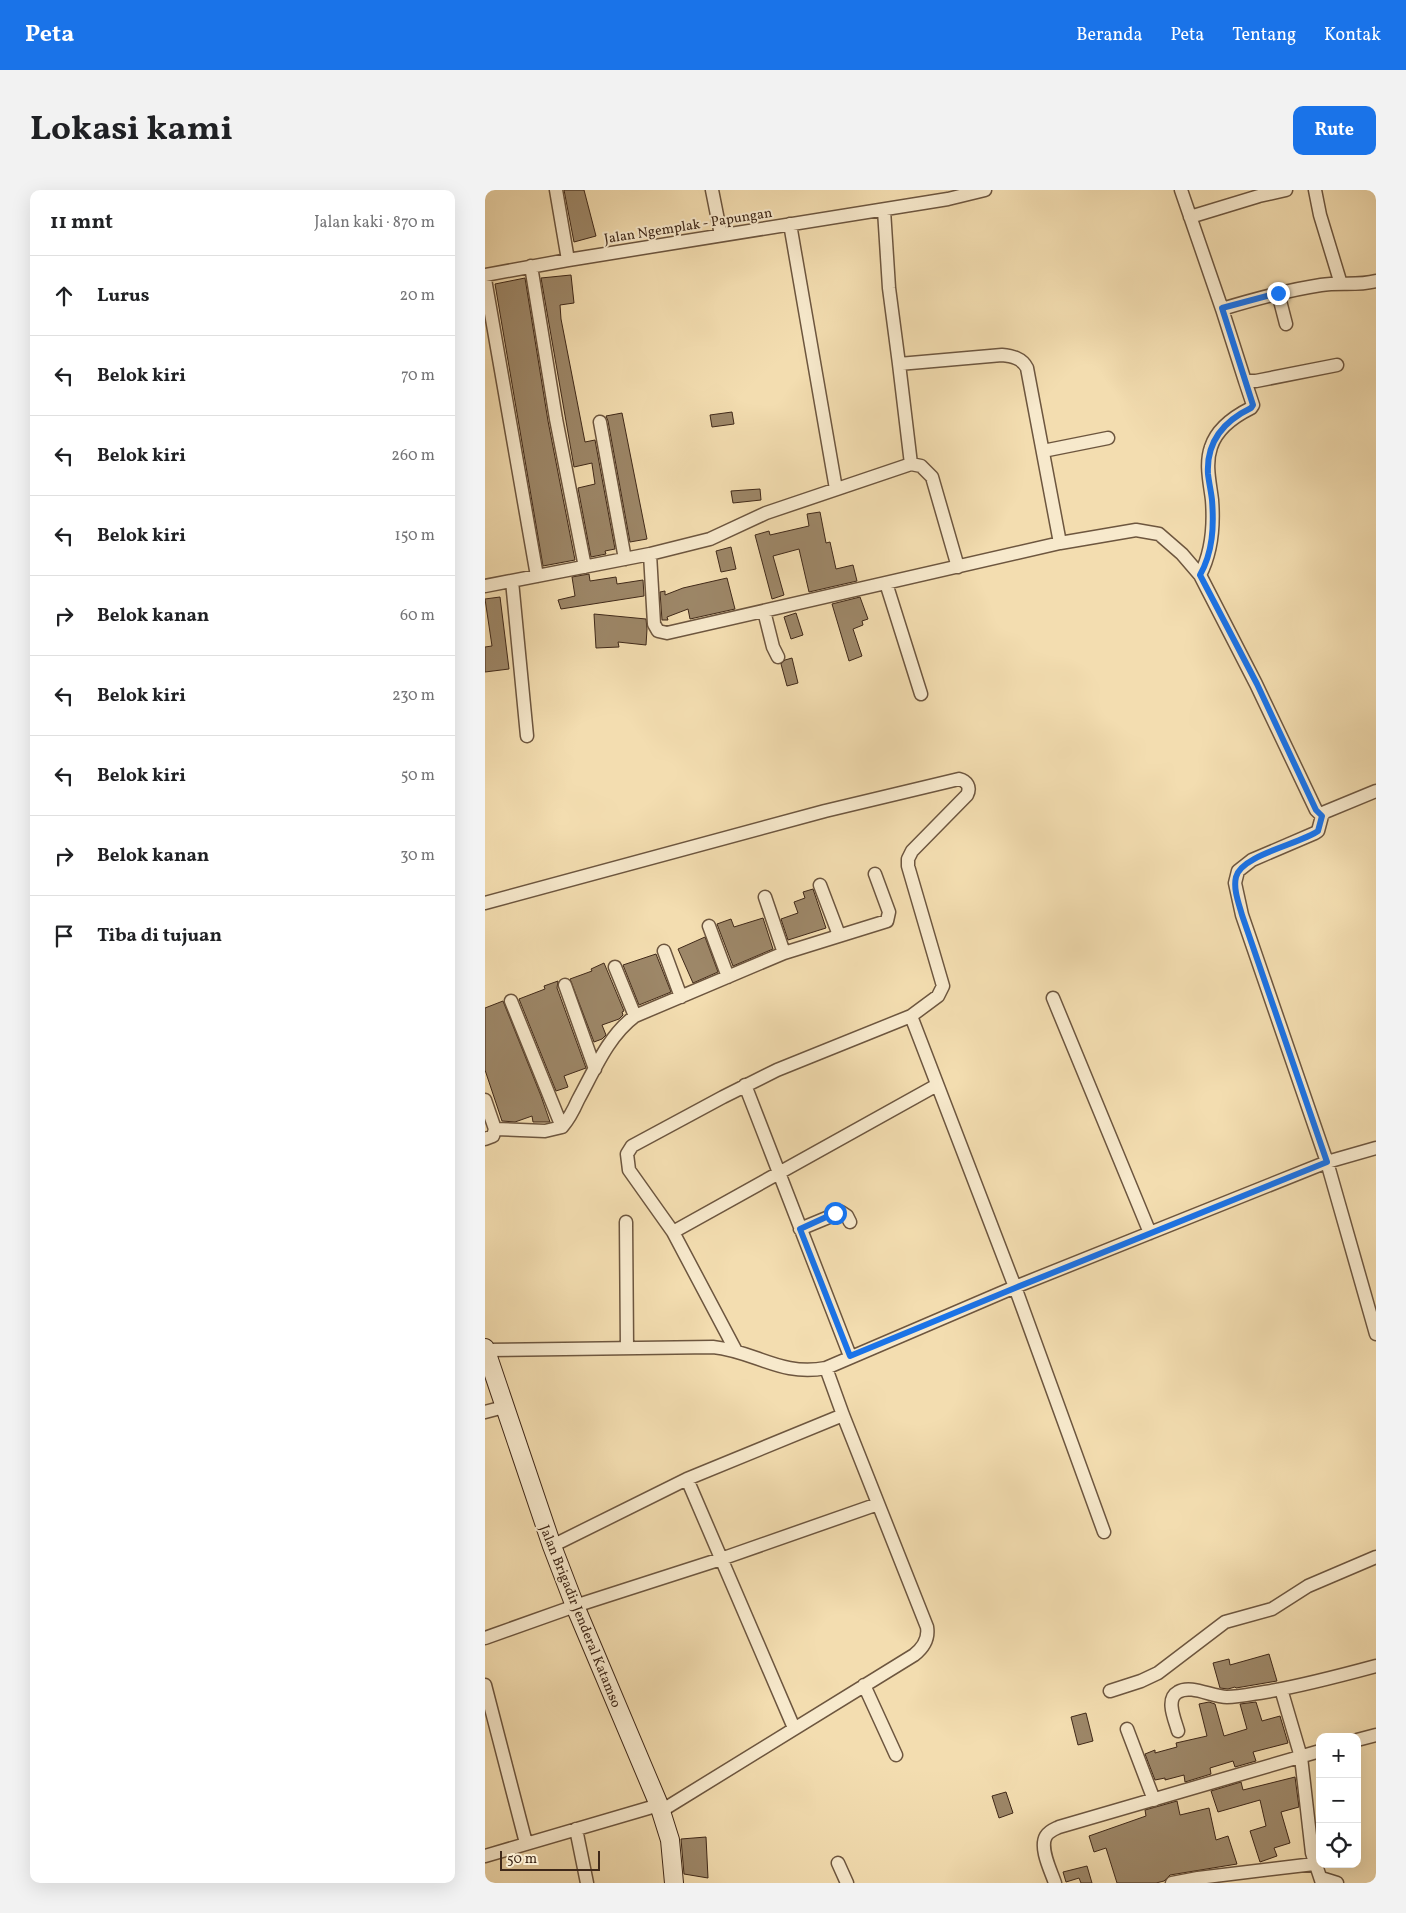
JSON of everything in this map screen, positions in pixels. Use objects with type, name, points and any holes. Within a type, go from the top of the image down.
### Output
[{"type":"main road","name":"Jalan Brigadir Jenderal Katamso","points":[[485,1349],[551,1546],[660,1808],[669,1840],[675,1883]]},
{"type":"street","points":[[556,190],[567,260]]},
{"type":"street","points":[[712,190],[721,235]]},
{"type":"street","name":"Jalan Ngemplak - Papungan","points":[[485,277],[531,266],[884,210],[948,199],[985,190]]},
{"type":"street","points":[[1181,190],[1253,405],[1232,418],[1220,431],[1211,446],[1208,473],[1213,526],[1208,559],[1200,575]]},
{"type":"street","points":[[1191,217],[1259,196],[1287,190]]},
{"type":"street","points":[[1315,190],[1320,215],[1341,284]]},
{"type":"street","points":[[884,210],[889,288],[911,464]]},
{"type":"street","points":[[790,224],[836,489]]},
{"type":"street","points":[[531,266],[556,419],[585,567]]},
{"type":"street","points":[[485,277],[537,576]]},
{"type":"street","points":[[1222,308],[1278,293],[1324,284],[1357,284],[1376,281]]},
{"type":"street","points":[[1278,293],[1286,324]]},
{"type":"street","points":[[899,364],[1002,355],[1022,361],[1027,368],[1060,544]]},
{"type":"street","points":[[1246,384],[1337,365]]},
{"type":"street","points":[[600,422],[625,559]]},
{"type":"street","points":[[1043,451],[1108,438]]},
{"type":"street","points":[[485,586],[650,554],[710,539],[767,513],[911,464],[921,466],[932,477],[958,567]]},
{"type":"street","points":[[650,554],[654,624],[656,628],[667,634],[1060,544],[1136,530],[1159,534],[1182,554],[1200,575],[1257,684],[1321,821]]},
{"type":"street","points":[[512,581],[527,736]]},
{"type":"street","points":[[886,583],[921,694]]},
{"type":"street","points":[[764,611],[773,647],[778,658]]},
{"type":"street","points":[[485,903],[825,811],[943,782],[959,779],[965,780],[969,787],[967,795],[912,851],[908,859],[908,866],[943,986],[938,996],[911,1016],[777,1070],[745,1085],[632,1146],[627,1154],[627,1162],[633,1176],[647,1193],[673,1232],[736,1351]]},
{"type":"street","points":[[1376,791],[1331,810],[1321,821],[1315,833],[1252,860],[1241,867],[1235,883],[1242,915],[1327,1162],[1376,1334]]},
{"type":"street","points":[[495,1130],[545,1131],[562,1127],[618,1031],[635,1016],[784,953],[887,920],[889,912],[875,874]]},
{"type":"street","points":[[820,885],[839,935]]},
{"type":"street","points":[[765,897],[784,953]]},
{"type":"street","points":[[709,926],[729,977]]},
{"type":"street","points":[[664,951],[681,997]]},
{"type":"street","points":[[615,967],[635,1016]]},
{"type":"street","points":[[565,985],[595,1069]]},
{"type":"street","points":[[1053,998],[1150,1233]]},
{"type":"street","points":[[511,1001],[562,1127]]},
{"type":"street","points":[[911,1016],[1015,1288],[1104,1532]]},
{"type":"street","points":[[745,1085],[850,1356]]},
{"type":"street","points":[[673,1232],[937,1085]]},
{"type":"street","points":[[485,1100],[495,1130],[493,1136],[488,1140],[485,1139]]},
{"type":"street","points":[[485,1349],[692,1346],[724,1348],[784,1368],[803,1370],[826,1368],[850,1356],[1015,1288],[1327,1162],[1376,1148]]},
{"type":"street","points":[[800,1229],[841,1212],[847,1216],[850,1222]]},
{"type":"street","points":[[626,1222],[627,1348]]},
{"type":"street","points":[[485,1856],[576,1829],[660,1808],[914,1655],[924,1645],[928,1634],[927,1627],[826,1368]]},
{"type":"street","points":[[485,1412],[504,1407]]},
{"type":"street","points":[[551,1546],[687,1479],[843,1415]]},
{"type":"street","points":[[687,1479],[794,1728]]},
{"type":"street","points":[[485,1638],[878,1504]]},
{"type":"street","points":[[1110,1691],[1159,1673],[1225,1622],[1272,1609],[1308,1586],[1376,1557]]},
{"type":"street","points":[[1178,1731],[1171,1704],[1177,1692],[1183,1690],[1225,1698],[1281,1689],[1376,1666]]},
{"type":"street","points":[[485,1685],[526,1843]]},
{"type":"street","points":[[864,1685],[896,1755]]},
{"type":"street","points":[[1281,1689],[1301,1757],[1315,1864],[1321,1880],[1337,1883]]},
{"type":"street","points":[[1127,1729],[1154,1800]]},
{"type":"street","points":[[1361,1739],[1376,1735]]},
{"type":"street","points":[[1055,1883],[1044,1844],[1050,1832],[1059,1827],[1316,1752]]},
{"type":"street","points":[[576,1829],[587,1883]]},
{"type":"street","points":[[838,1863],[847,1883]]},
{"type":"street","points":[[1172,1883],[1198,1878],[1315,1864]]},
{"type":"building","points":[[564,190],[584,190],[596,236],[574,242]]},
{"type":"building","points":[[571,275],[574,303],[560,305],[561,319],[585,442],[595,440],[615,549],[605,551],[606,554],[591,557],[578,488],[595,484],[592,463],[574,467],[541,278]]},
{"type":"building","points":[[525,278],[548,421],[575,560],[543,566],[495,284]]},
{"type":"building","points":[[732,412],[734,424],[712,427],[710,415]]},
{"type":"building","points":[[622,413],[647,539],[630,542],[606,416]]},
{"type":"building","points":[[760,489],[761,500],[733,503],[731,491]]},
{"type":"building","points":[[820,512],[826,543],[830,542],[836,569],[853,565],[857,581],[809,592],[799,549],[773,556],[784,595],[772,599],[755,535],[769,531],[770,535],[809,526],[807,514]]},
{"type":"building","points":[[731,547],[736,569],[721,572],[716,551]]},
{"type":"building","points":[[589,574],[590,581],[616,577],[617,584],[643,580],[644,596],[561,609],[558,600],[575,596],[572,577]]},
{"type":"building","points":[[727,578],[735,609],[690,619],[688,609],[667,617],[668,620],[662,620],[660,592],[665,591],[665,595],[683,588]]},
{"type":"building","points":[[500,597],[509,669],[485,672],[485,647],[492,646],[485,599]]},
{"type":"building","points":[[860,597],[868,619],[862,621],[863,625],[853,629],[862,656],[849,661],[832,604]]},
{"type":"building","points":[[796,613],[803,635],[791,639],[784,617]]},
{"type":"building","points":[[594,614],[646,619],[646,645],[618,642],[619,647],[596,648]]},
{"type":"building","points":[[792,658],[798,683],[787,686],[781,664],[785,660]]},
{"type":"building","points":[[813,889],[826,928],[788,940],[781,919],[798,913],[794,902],[805,898],[803,892]]},
{"type":"building","points":[[763,918],[773,949],[733,966],[717,924],[731,919],[734,927]]},
{"type":"building","points":[[705,937],[718,972],[693,983],[678,949]]},
{"type":"building","points":[[656,954],[671,992],[639,1005],[623,965]]},
{"type":"building","points":[[604,963],[624,1011],[619,1019],[602,1025],[606,1035],[594,1042],[570,979],[592,971],[591,969]]},
{"type":"building","points":[[558,981],[557,988],[586,1068],[564,1076],[568,1087],[556,1091],[519,999],[545,989],[544,986]]},
{"type":"building","points":[[503,1001],[550,1122],[533,1122],[532,1116],[515,1122],[502,1121],[485,1070],[485,1008]]},
{"type":"building","points":[[1269,1654],[1277,1681],[1228,1689],[1220,1688],[1213,1663],[1229,1659],[1230,1665]]},
{"type":"building","points":[[1209,1702],[1215,1704],[1224,1736],[1247,1729],[1240,1704],[1256,1702],[1262,1721],[1280,1716],[1288,1743],[1253,1752],[1256,1761],[1235,1767],[1233,1761],[1210,1768],[1211,1774],[1185,1782],[1184,1775],[1165,1780],[1165,1778],[1155,1780],[1145,1754],[1155,1750],[1155,1753],[1177,1747],[1176,1743],[1207,1736],[1199,1704]]},
{"type":"building","points":[[1086,1713],[1093,1741],[1078,1745],[1071,1717]]},
{"type":"building","points":[[1295,1777],[1299,1807],[1281,1812],[1290,1843],[1274,1848],[1277,1856],[1260,1862],[1250,1831],[1266,1826],[1260,1800],[1218,1812],[1211,1791],[1241,1782],[1243,1790]]},
{"type":"building","points":[[1006,1792],[1013,1813],[999,1818],[992,1796]]},
{"type":"building","points":[[1177,1801],[1180,1815],[1209,1808],[1216,1840],[1228,1836],[1237,1864],[1170,1875],[1164,1881],[1156,1883],[1117,1883],[1106,1848],[1094,1852],[1089,1836],[1146,1816],[1145,1810]]},
{"type":"building","points":[[706,1837],[708,1878],[684,1874],[681,1839]]},
{"type":"building","points":[[1087,1866],[1092,1883],[1081,1883],[1079,1878],[1066,1882],[1063,1872]]},
{"type":"route","points":[[835,1213],[800,1229],[850,1356],[1327,1162],[1242,915],[1235,883],[1238,871],[1252,860],[1318,831],[1321,826],[1322,816],[1316,810],[1257,684],[1200,575],[1208,559],[1213,526],[1208,473],[1211,446],[1220,431],[1232,418],[1253,405],[1222,308],[1278,293]]}]
